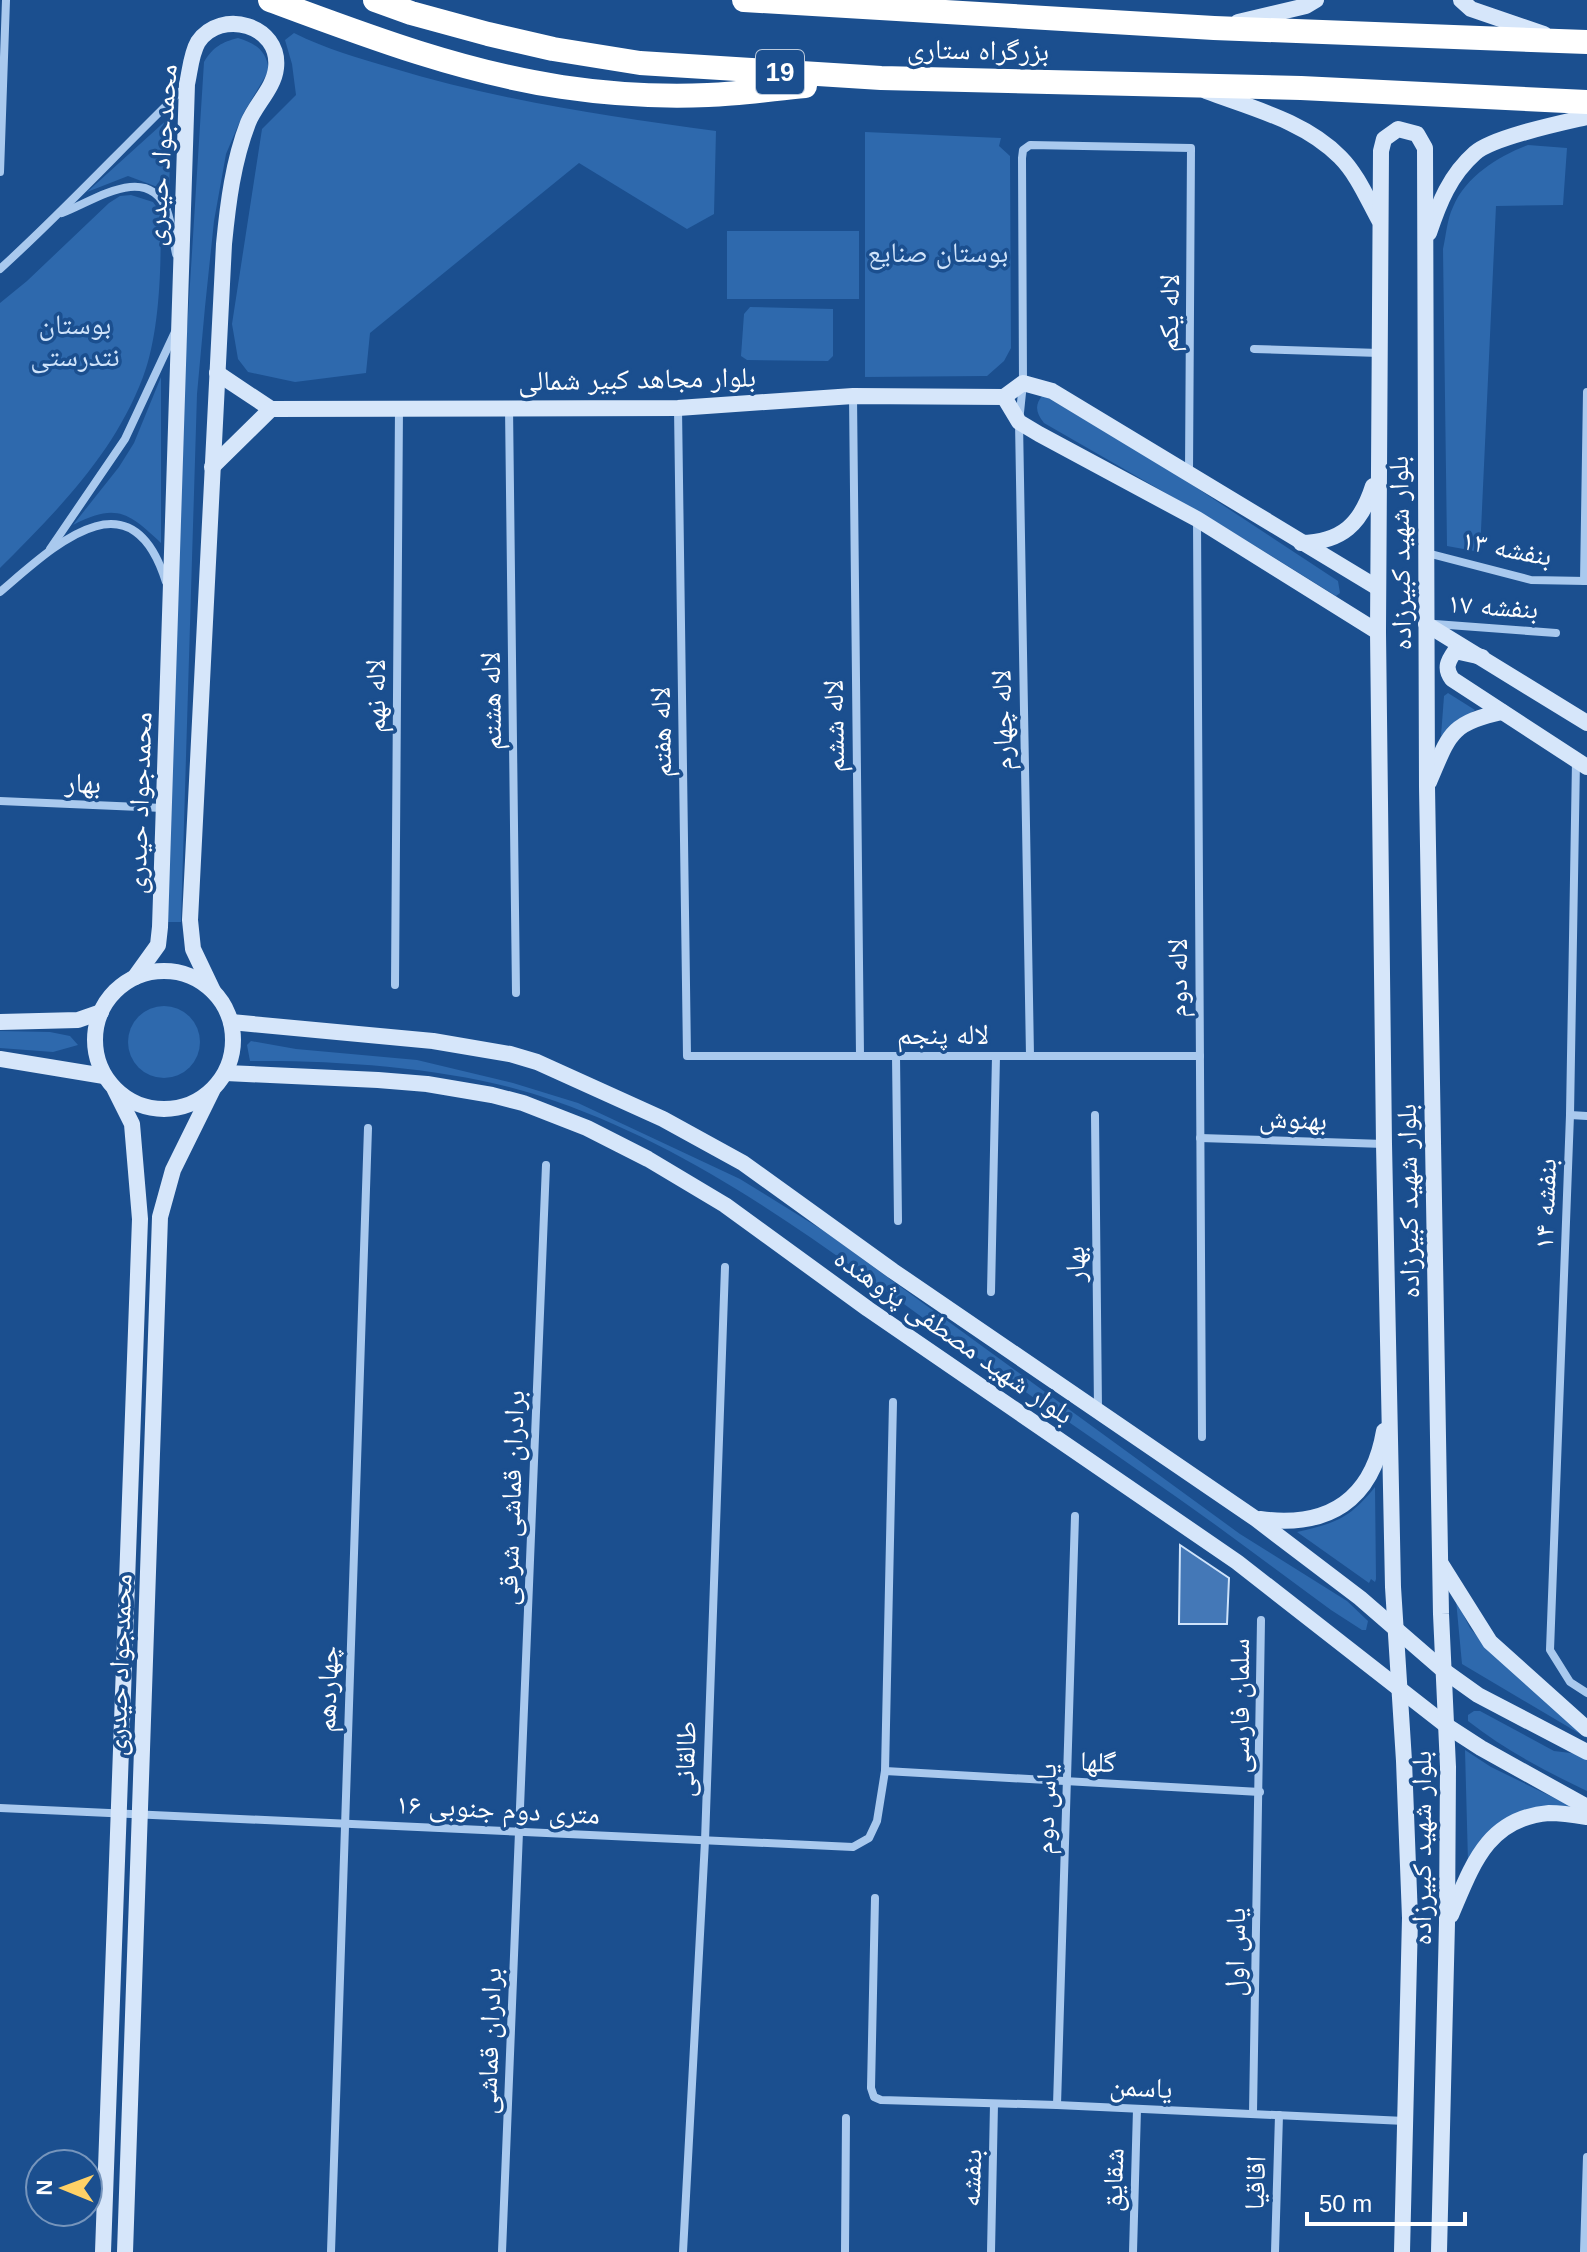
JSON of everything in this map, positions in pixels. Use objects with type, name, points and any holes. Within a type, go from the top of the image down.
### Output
[{"type":"highway","points":[[270,0],[390,44],[493,73],[562,87],[708,95],[881,78]]},
{"type":"highway","name":"بزرگراه ستاری","points":[[375,0],[501,37],[640,63],[881,78],[1317,89],[1587,102]]},
{"type":"highway","name":"بزرگراه ستاری","points":[[757,1],[1214,28],[1587,42]]},
{"type":"main road","points":[[1214,28],[1306,6],[1316,0]]},
{"type":"main road","points":[[1461,0],[1471,9],[1560,41]]},
{"type":"main road","name":"محمدجواد حیدری","points":[[135,977],[158,945],[187,84],[198,43],[220,25],[234,23],[248,25],[261,32],[270,43],[276,70],[252,111],[241,140],[230,186],[224,244],[190,920],[193,949],[213,991]]},
{"type":"main road","points":[[1194,86],[1298,127],[1326,144],[1353,173],[1380,221]]},
{"type":"main road","points":[[1424,246],[1440,202],[1453,178],[1477,151],[1531,130],[1587,117]]},
{"type":"main road","name":"بلوار شهید کبیرزاده","points":[[1402,2252],[1410,1918],[1389,1398],[1378,632],[1381,151],[1384,139],[1398,129],[1417,134],[1425,148],[1427,787],[1440,1564],[1447,1726],[1447,1923],[1439,2252]]},
{"type":"main road","points":[[212,467],[271,409],[217,373]]},
{"type":"main road","points":[[1378,588],[1052,391],[1023,383],[1004,397],[1019,422],[1197,519],[1378,632]]},
{"type":"main road","name":"بلوار مجاهد کبیر شمالی","points":[[271,409],[678,408],[853,396],[1004,397]]},
{"type":"main road","points":[[1300,543],[1337,537],[1354,524],[1367,505],[1379,470]]},
{"type":"main road","points":[[1426,624],[1587,723]]},
{"type":"main road","points":[[1482,657],[1455,651],[1447,661],[1447,672],[1463,686],[1581,764]]},
{"type":"main road","points":[[1427,787],[1455,730],[1482,716],[1502,712]]},
{"type":"main road","points":[[155,971],[176,972],[196,978],[213,991],[224,1005],[234,1039],[226,1073],[212,1091],[194,1103],[173,1109],[151,1109],[130,1101],[115,1090],[104,1076],[95,1044],[101,1012],[115,992],[135,977],[155,971]]},
{"type":"main road","points":[[0,1022],[78,1020],[101,1012]]},
{"type":"main road","name":"بلوار شهید مصطفی پژوهنده","points":[[231,1022],[481,1048],[537,1062],[663,1119],[743,1163],[1099,1414],[1256,1519],[1360,1598],[1443,1670],[1478,1695],[1587,1752]]},
{"type":"main road","points":[[0,1059],[104,1076]]},
{"type":"main road","name":"بلوار شهید مصطفی پژوهنده","points":[[226,1073],[427,1084],[492,1095],[523,1103],[587,1128],[648,1159],[725,1205],[894,1327],[1237,1562],[1447,1726],[1587,1807]]},
{"type":"main road","name":"محمدجواد حیدری","points":[[103,2252],[140,1219],[132,1124],[115,1090]]},
{"type":"main road","name":"محمدجواد حیدری","points":[[125,2252],[160,1217],[173,1170],[212,1091]]},
{"type":"main road","points":[[1256,1519],[1304,1521],[1320,1517],[1348,1500],[1370,1476],[1381,1446],[1389,1398]]},
{"type":"main road","points":[[1440,1564],[1490,1642],[1587,1729]]},
{"type":"main road","points":[[1447,1923],[1484,1844],[1535,1815],[1553,1813],[1587,1817]]},
{"type":"street","points":[[0,172],[4,3]]},
{"type":"street","points":[[0,269],[61,213],[80,190],[187,84]]},
{"type":"street","name":"لاله چهارم","points":[[1030,1056],[1019,422],[1023,383],[1023,150],[1030,145],[1186,147],[1191,148],[1193,153]]},
{"type":"street","name":"لاله یکم","points":[[1189,474],[1193,153]]},
{"type":"street","points":[[61,213],[127,186],[140,185],[159,196],[167,211],[180,275]]},
{"type":"street","points":[[50,549],[125,439],[178,324]]},
{"type":"street","points":[[1254,349],[1379,353]]},
{"type":"street","name":"بنفشه ۱۳","points":[[1425,553],[1531,580],[1585,581],[1587,392]]},
{"type":"street","name":"لاله ششم","points":[[853,396],[860,1056]]},
{"type":"street","name":"لاله نهم","points":[[395,985],[399,407]]},
{"type":"street","name":"لاله هشتم","points":[[509,407],[516,993]]},
{"type":"street","name":"لاله هفتم","points":[[678,408],[687,1056]]},
{"type":"street","name":"لاله دوم","points":[[1197,519],[1202,1437]]},
{"type":"street","points":[[0,592],[50,549],[77,531],[101,524],[129,528],[150,545],[162,569],[171,599]]},
{"type":"street","name":"بنفشه ۱۷","points":[[1426,624],[1556,633]]},
{"type":"street","name":"بنفشه ۱۴","points":[[1581,764],[1550,1650],[1570,1682],[1587,1693]]},
{"type":"street","name":"بهار","points":[[0,801],[164,808]]},
{"type":"street","name":"لاله پنجم","points":[[687,1056],[1200,1056]]},
{"type":"street","points":[[896,1056],[898,1221]]},
{"type":"street","points":[[991,1292],[996,1056]]},
{"type":"street","name":"بهار","points":[[1095,1115],[1099,1414]]},
{"type":"street","points":[[1570,1115],[1587,1116]]},
{"type":"street","name":"چهاردهم","points":[[331,2252],[368,1128]]},
{"type":"street","name":"بهنوش","points":[[1200,1138],[1384,1144]]},
{"type":"street","name":"برادران قماشی شرقی","points":[[520,1832],[546,1165]]},
{"type":"street","name":"طالقانی","points":[[683,2252],[705,1841],[725,1267]]},
{"type":"street","points":[[885,1771],[893,1402]]},
{"type":"street","name":"یاس دوم","points":[[1057,2105],[1075,1516]]},
{"type":"street","name":"سلمان فارسی","points":[[1260,1792],[1261,1620]]},
{"type":"street","name":"۱۶ متری دوم جنوبی","points":[[0,1808],[853,1847],[869,1838],[877,1821],[885,1771]]},
{"type":"street","name":"گلها","points":[[885,1771],[1260,1792]]},
{"type":"street","name":"یاس اول","points":[[1253,2113],[1260,1792]]},
{"type":"street","name":"برادران قماشی","points":[[502,2252],[520,1832]]},
{"type":"street","name":"یاسمن","points":[[875,1898],[871,2088],[874,2097],[881,2100],[1406,2121]]},
{"type":"street","name":"بنفشه","points":[[991,2252],[994,2104]]},
{"type":"street","name":"شقایق","points":[[1133,2252],[1137,2109]]},
{"type":"street","name":"اقاقیا","points":[[1275,2252],[1279,2115]]},
{"type":"street","points":[[845,2252],[846,2118]]},
{"type":"street","points":[[1584,2252],[1587,2157]]},
{"type":"green space","points":[[294,33],[354,57],[472,89],[593,113],[716,131],[714,214],[687,229],[579,163],[370,333],[366,373],[295,382],[248,372],[238,359],[232,324],[262,129],[296,95],[285,40]]},
{"type":"green space","points":[[238,38],[260,49],[269,70],[243,114],[226,154],[214,221],[197,394],[181,922],[167,922],[184,379],[204,62],[218,46]]},
{"type":"green space","points":[[171,116],[169,197],[160,188],[128,176],[87,192]]},
{"type":"green space","name":"بوستان صنایع","points":[[865,132],[1001,138],[999,146],[1010,156],[1011,348],[1004,361],[987,376],[865,377]]},
{"type":"green space","points":[[1528,145],[1567,148],[1563,205],[1496,206],[1480,552],[1447,546],[1443,249],[1451,212],[1466,186],[1484,168]]},
{"type":"green space","name":"بوستان نتدرستی","points":[[131,195],[153,202],[160,212],[156,318],[143,377],[131,405],[100,456],[63,503],[0,568],[0,303],[109,203],[120,196]]},
{"type":"green space","points":[[727,231],[859,231],[859,299],[727,299]]},
{"type":"green space","points":[[750,307],[833,309],[833,356],[828,361],[747,360],[741,356],[744,314]]},
{"type":"green space","points":[[161,377],[161,543],[139,524],[121,514],[100,514],[73,525],[134,443]]},
{"type":"green space","points":[[1043,395],[1168,469],[1338,581],[1340,593],[1336,596],[1223,526],[1044,423],[1037,409]]},
{"type":"green space","points":[[1448,693],[1475,710],[1441,736],[1444,696]]},
{"type":"green space","points":[[164,1006],[184,1012],[194,1022],[200,1042],[194,1062],[184,1072],[164,1078],[144,1072],[134,1062],[128,1042],[134,1022],[144,1012]]},
{"type":"green space","points":[[0,1031],[50,1032],[70,1036],[78,1045],[53,1052],[0,1048]]},
{"type":"green space","points":[[251,1041],[296,1049],[417,1060],[513,1083],[578,1103],[740,1179],[824,1231],[1240,1534],[1347,1601],[1368,1621],[1366,1630],[1331,1610],[818,1242],[712,1174],[656,1144],[599,1118],[507,1086],[434,1072],[358,1064],[250,1061],[247,1045]]},
{"type":"green space","points":[[1375,1487],[1376,1579],[1375,1582],[1371,1579],[1369,1583],[1297,1532],[1341,1518]]},
{"type":"green space","points":[[1456,1600],[1470,1628],[1492,1653],[1587,1734],[1587,1738],[1462,1664]]},
{"type":"green space","points":[[1480,1711],[1554,1751],[1587,1755],[1587,1791],[1482,1732],[1468,1721],[1468,1715]]},
{"type":"green space","points":[[1465,1750],[1491,1767],[1579,1810],[1536,1810],[1468,1862]]},
{"type":"building","points":[[1180,1545],[1229,1578],[1227,1624],[1179,1624]]}]
